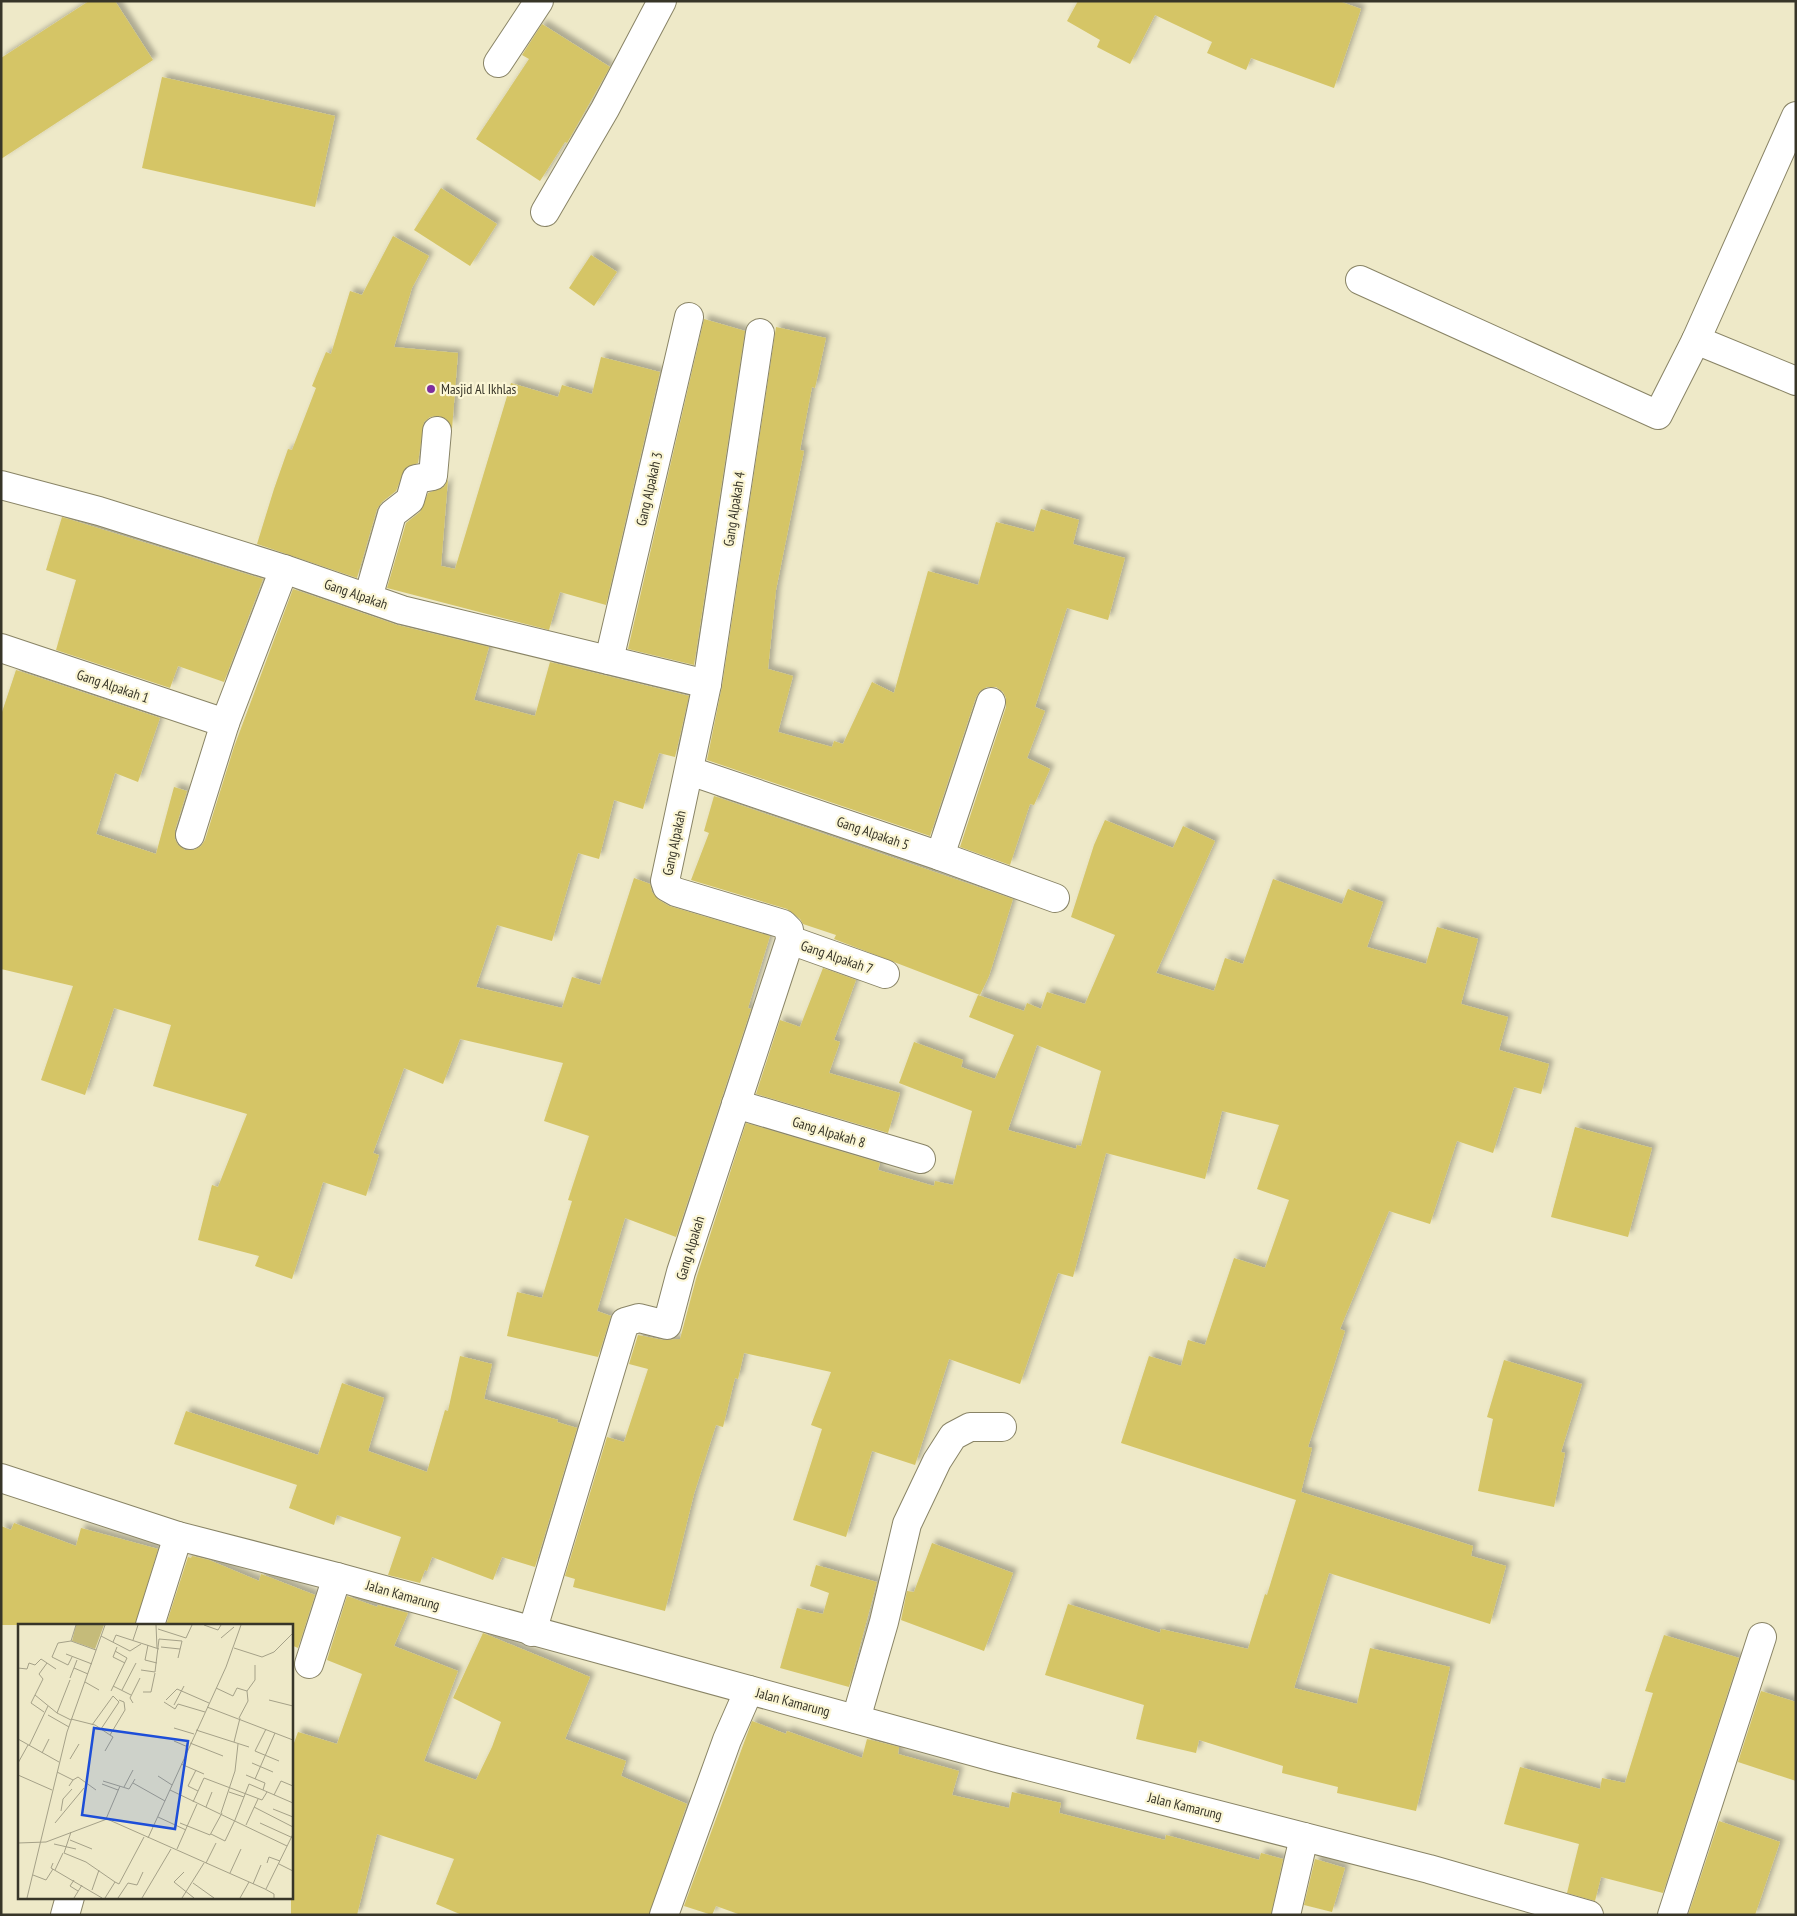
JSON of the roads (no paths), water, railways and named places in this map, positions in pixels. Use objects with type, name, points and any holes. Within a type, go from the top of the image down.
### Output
[{"type":"street","points":[[498,63],[538,1]]},
{"type":"street","points":[[545,212],[605,109],[662,1]]},
{"type":"street","points":[[1360,280],[1658,415],[1790,146],[1796,116]]},
{"type":"street","name":"Gang Alpakah 3","points":[[609,660],[689,317]]},
{"type":"street","name":"Gang Alpakah 4","points":[[707,684],[760,333]]},
{"type":"street","points":[[1696,340],[1796,381]]},
{"type":"street","points":[[368,598],[392,514],[410,500],[416,479],[432,476],[437,431]]},
{"type":"street","name":"Gang Alpakah","points":[[1,485],[100,511],[284,569],[402,610],[707,684],[690,771],[665,881],[667,887],[676,892],[783,924],[789,930],[790,940],[681,1272],[667,1325],[639,1318],[626,1322],[532,1632]]},
{"type":"street","points":[[190,835],[225,724],[284,569]]},
{"type":"street","name":"Gang Alpakah 1","points":[[1,648],[225,724]]},
{"type":"street","points":[[940,856],[991,702]]},
{"type":"street","name":"Gang Alpakah 5","points":[[690,771],[940,856],[1055,898]]},
{"type":"street","name":"Gang Alpakah 7","points":[[790,940],[885,974]]},
{"type":"street","name":"Gang Alpakah 8","points":[[736,1104],[921,1159]]},
{"type":"street","points":[[856,1719],[884,1622],[907,1524],[937,1461],[953,1436],[970,1427],[1002,1427]]},
{"type":"street","name":"Jalan Kamarung","points":[[1,1478],[178,1536],[337,1577],[997,1758],[1429,1869],[1588,1915]]},
{"type":"street","points":[[150,1624],[178,1536]]},
{"type":"street","points":[[309,1664],[337,1577]]},
{"type":"street","points":[[1672,1915],[1762,1637]]},
{"type":"street","points":[[664,1915],[727,1740],[749,1690]]},
{"type":"street","points":[[1286,1915],[1304,1837]]},
{"type":"street","points":[[65,1915],[70,1898]]},
{"type":"place","name":"Masjid Al Ikhlas","points":[[431,389]]}]
